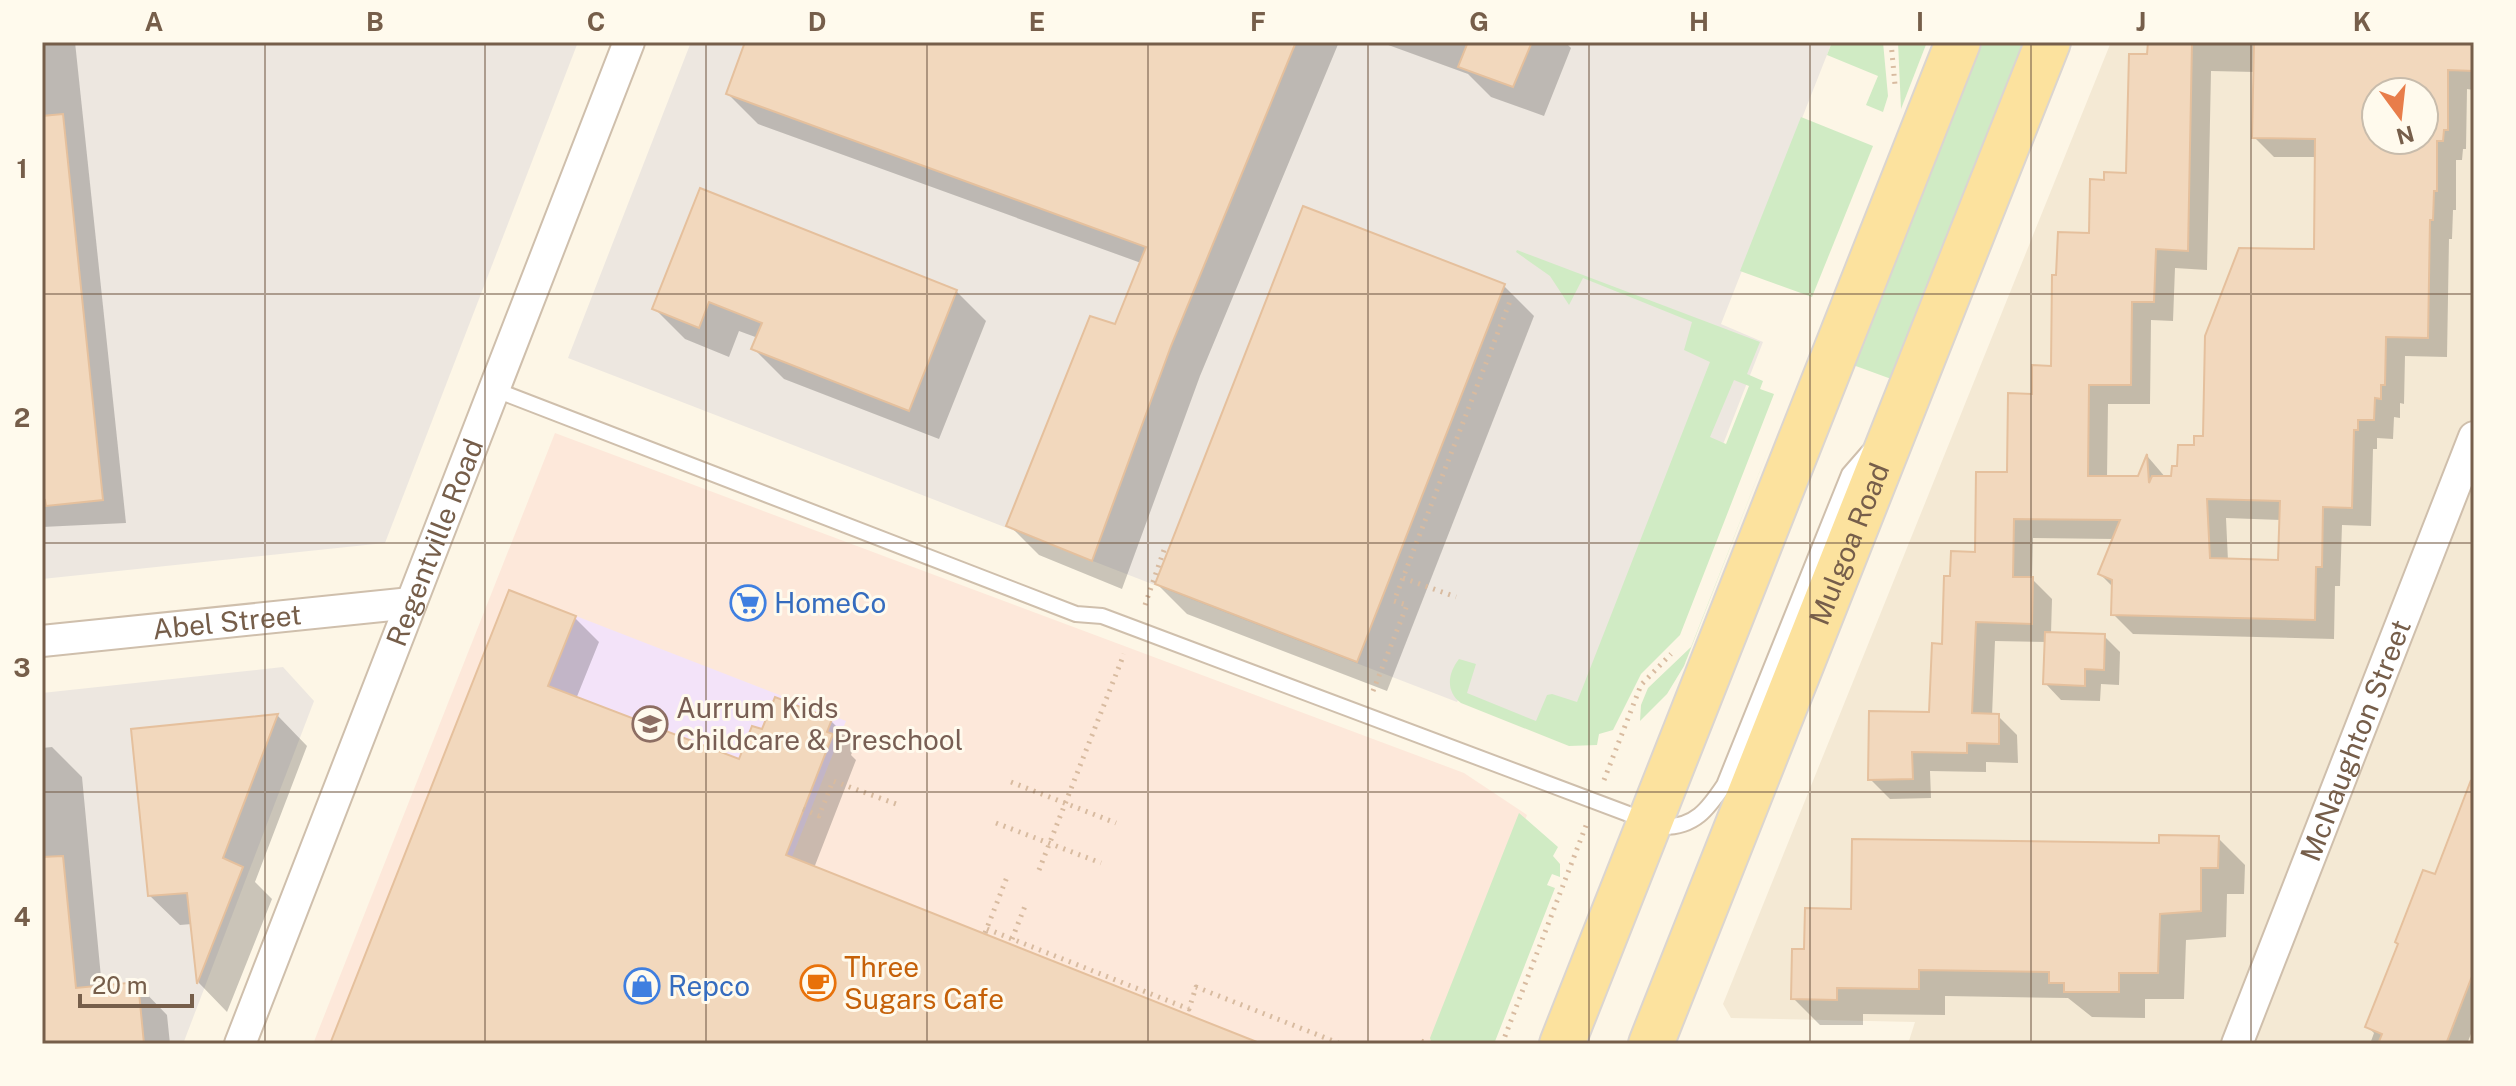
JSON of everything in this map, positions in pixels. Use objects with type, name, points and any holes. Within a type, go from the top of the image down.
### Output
[{"type":"main road","name":"Mulgoa Road","points":[[1651,1044],[2048,42]]},
{"type":"main road","points":[[1562,1044],[1957,44]]},
{"type":"street","name":"Regentville Road","points":[[240,1044],[629,42]]},
{"type":"street","name":"McNaughton Street","points":[[2237,1044],[2474,437]]},
{"type":"street","name":"Abel Street","points":[[42,641],[411,603]]},
{"type":"lane","points":[[496,390],[1062,609],[1113,620],[1651,823],[1675,827],[1689,823],[1709,807],[1724,785],[1849,474],[1905,408]]},
{"type":"path","points":[[1357,687],[1372,693],[1407,605],[1394,601],[1510,301]]},
{"type":"path","points":[[1158,610],[1144,604],[1164,550]]},
{"type":"path","points":[[1403,578],[1456,597]]},
{"type":"path","points":[[1039,870],[1124,654]]},
{"type":"path","points":[[803,809],[819,816],[833,781],[899,805]]},
{"type":"path","points":[[1011,782],[1116,823]]},
{"type":"path","points":[[996,823],[1101,863]]},
{"type":"path","points":[[1502,1044],[1571,867]]},
{"type":"path","points":[[1007,877],[986,931],[1189,1009],[1196,987],[1341,1044]]},
{"type":"path","points":[[1012,939],[1025,906]]},
{"type":"path","points":[[1416,1044],[1418,1040],[1429,1044]]},
{"type":"shaded area","points":[[42,42],[578,42],[385,543],[42,579]]},
{"type":"shaded area","points":[[691,42],[1832,42],[1721,324],[1763,342],[1613,726],[1599,730],[1596,741],[1459,698],[1457,702],[568,358]]},
{"type":"shaded area","points":[[2111,42],[2474,42],[2474,1044],[1908,1044],[1915,1022],[1731,1018],[1723,1004]]},
{"type":"shaded area","name":"HomeCo","points":[[555,433],[1464,773],[1527,815],[1439,1044],[313,1044]]},
{"type":"shaded area","name":"Aurrum Kids Childcare & Preschool","points":[[509,590],[846,721],[792,857],[455,727]]},
{"type":"shaded area","points":[[283,667],[314,701],[183,1044],[42,1044],[42,693]]},
{"type":"green space","points":[[1832,42],[1883,42],[1888,96],[1883,112],[1866,105],[1878,76],[1827,55]]},
{"type":"green space","points":[[1898,42],[1927,42],[1901,109]]},
{"type":"green space","points":[[1979,42],[2026,42],[1894,380],[1853,365]]},
{"type":"green space","points":[[1801,117],[1873,146],[1812,297],[1740,271]]},
{"type":"green space","points":[[1516,252],[1760,342],[1747,374],[1763,381],[1760,389],[1774,394],[1680,635],[1641,674],[1613,730],[1599,734],[1597,745],[1569,746],[1461,703],[1450,687],[1452,670],[1459,659],[1476,664],[1467,693],[1536,721],[1547,695],[1577,702],[1710,362],[1684,350],[1692,322],[1583,278],[1569,305],[1550,276]],"holes":[[[1734,380],[1749,386],[1726,444],[1710,437]]]},
{"type":"green space","points":[[1775,432],[1684,666],[1667,694],[1640,721],[1641,705],[1648,688],[1691,647]]},
{"type":"green space","points":[[1519,813],[1558,847],[1553,856],[1560,864],[1560,877],[1552,874],[1547,885],[1555,888],[1494,1044],[1432,1044],[1430,1038]]},
{"type":"building","points":[[745,42],[1296,42],[1171,346],[1092,561],[1006,526],[1090,316],[1115,324],[1146,247],[726,94]]},
{"type":"building","points":[[1468,42],[1532,42],[1513,87],[1458,67]]},
{"type":"building","points":[[2148,42],[2192,42],[2188,251],[2156,249],[2154,302],[2132,302],[2131,385],[2089,385],[2088,476],[2138,476],[2147,454],[2149,483],[2152,476],[2171,476],[2172,466],[2177,466],[2178,445],[2194,445],[2194,436],[2203,436],[2205,336],[2239,248],[2314,249],[2315,139],[2252,138],[2254,42],[2474,42],[2474,71],[2448,70],[2448,130],[2444,130],[2443,141],[2440,141],[2440,76],[2360,76],[2360,156],[2437,156],[2437,191],[2434,191],[2433,220],[2430,220],[2428,338],[2386,337],[2385,385],[2381,385],[2381,399],[2375,398],[2374,420],[2358,420],[2358,430],[2354,430],[2352,508],[2323,507],[2322,567],[2316,567],[2315,620],[2111,615],[2112,580],[2098,574],[2120,520],[2014,519],[2013,577],[2033,577],[2032,624],[1976,622],[1972,713],[1999,714],[1999,744],[1967,743],[1967,753],[1912,752],[1913,779],[1868,780],[1869,711],[1929,712],[1932,643],[1942,644],[1944,576],[1950,576],[1951,551],[1975,552],[1976,472],[2007,472],[2008,393],[2032,394],[2032,365],[2051,366],[2052,275],[2056,275],[2058,232],[2089,233],[2090,179],[2104,180],[2104,172],[2126,173],[2129,54],[2147,54]],"holes":[[[2207,499],[2280,501],[2278,560],[2210,558]]]},
{"type":"building","points":[[63,114],[103,500],[46,506],[45,500],[42,501],[42,116]]},
{"type":"building","points":[[700,188],[957,290],[909,411],[751,349],[762,323],[709,302],[699,328],[652,309]]},
{"type":"building","points":[[1303,206],[1505,284],[1357,662],[1155,584]]},
{"type":"building","points":[[509,590],[576,616],[548,686],[739,759],[752,726],[762,729],[775,697],[832,719],[827,732],[833,734],[786,855],[1262,1044],[330,1044]]},
{"type":"building","points":[[2045,632],[2105,634],[2104,670],[2085,669],[2085,686],[2043,684]]},
{"type":"building","points":[[278,714],[223,858],[243,867],[197,984],[187,893],[148,896],[131,729]]},
{"type":"building","points":[[2471,780],[2474,971],[2446,1044],[2378,1044],[2382,1034],[2365,1027],[2423,870],[2435,874]]},
{"type":"building","points":[[2159,835],[2219,836],[2218,868],[2201,868],[2201,911],[2160,914],[2158,973],[2119,973],[2119,992],[2064,992],[2064,983],[2049,983],[2049,972],[1919,970],[1919,989],[1837,988],[1837,1000],[1791,999],[1792,949],[1804,949],[1805,908],[1851,909],[1852,839],[2159,843]]},
{"type":"building","points":[[63,856],[76,988],[138,982],[144,1044],[42,1044],[42,857]]},
{"type":"place","name":"HomeCo","points":[[748,603]]},
{"type":"place","name":"Aurrum Kids Childcare & Preschool","points":[[650,724]]},
{"type":"place","name":"Three Sugars Cafe","points":[[818,983]]},
{"type":"place","name":"Repco","points":[[642,986]]}]
